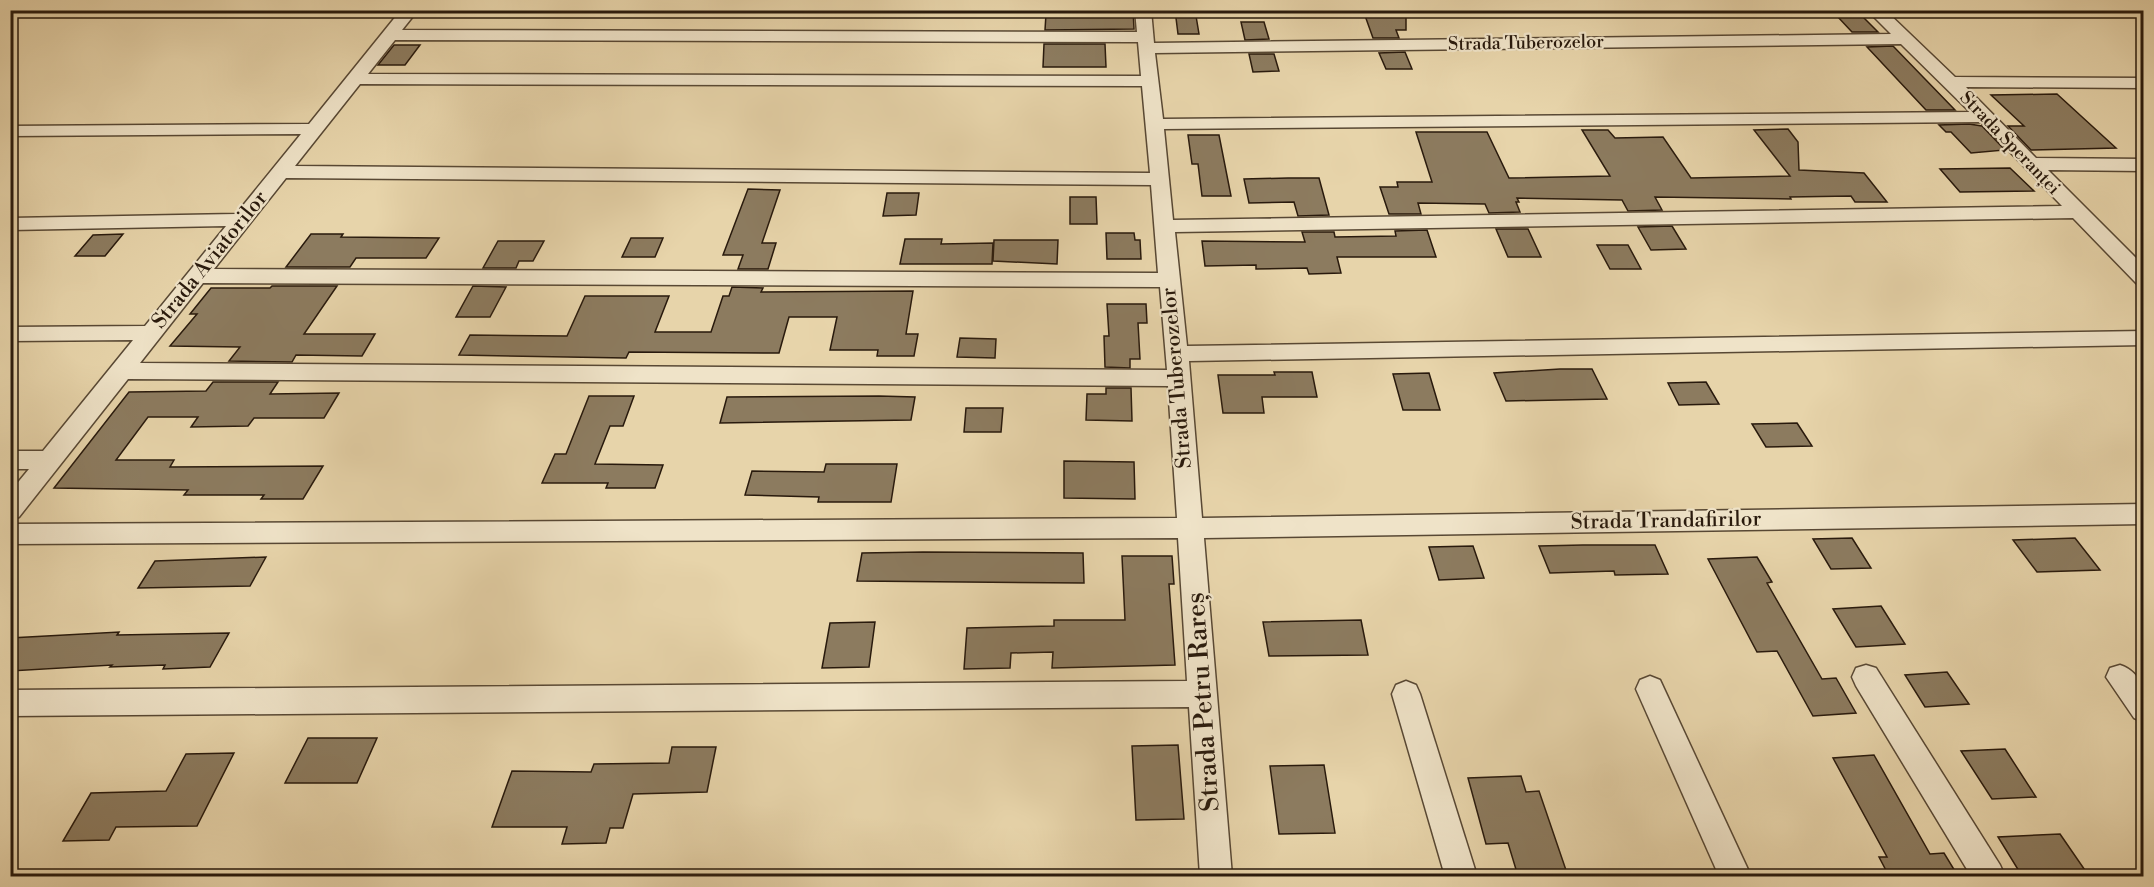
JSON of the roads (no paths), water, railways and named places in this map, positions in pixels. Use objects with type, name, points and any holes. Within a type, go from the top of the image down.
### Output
[{"type":"street","name":"Strada Aviatorilor","points":[[10,510],[410,10]]},
{"type":"street","name":"Strada Tuberozelor","points":[[1143,10],[1160,180],[1167,280],[1177,354],[1189,528]]},
{"type":"street","name":"Strada Speranței","points":[[1875,10],[1951,82],[2076,212],[2136,263],[2144,279]]},
{"type":"street","points":[[392,34],[1146,43]]},
{"type":"street","name":"Strada Tuberozelor","points":[[1146,43],[1905,39]]},
{"type":"street","points":[[356,79],[1150,81]]},
{"type":"street","points":[[1951,82],[2144,83]]},
{"type":"street","points":[[1154,124],[1984,117]]},
{"type":"street","points":[[10,131],[315,129]]},
{"type":"street","points":[[2030,164],[2144,165]]},
{"type":"street","points":[[280,172],[1160,180]]},
{"type":"street","points":[[1164,226],[2076,212]]},
{"type":"street","points":[[10,224],[241,220]]},
{"type":"street","points":[[197,276],[1167,280]]},
{"type":"street","points":[[10,334],[152,333]]},
{"type":"street","points":[[1177,354],[2144,338]]},
{"type":"street","points":[[121,371],[1179,378]]},
{"type":"street","points":[[10,460],[50,459]]},
{"type":"street","name":"Strada Trandafirilor","points":[[10,534],[1189,528],[2144,514]]},
{"type":"street","name":"Strada Petru Rareș","points":[[1189,528],[1216,876]]},
{"type":"street","points":[[1866,677],[1989,876]]},
{"type":"street","points":[[2120,677],[2144,709]]},
{"type":"street","points":[[1650,689],[1735,876]]},
{"type":"street","points":[[10,703],[1203,694]]},
{"type":"street","points":[[1406,694],[1461,876]]}]
